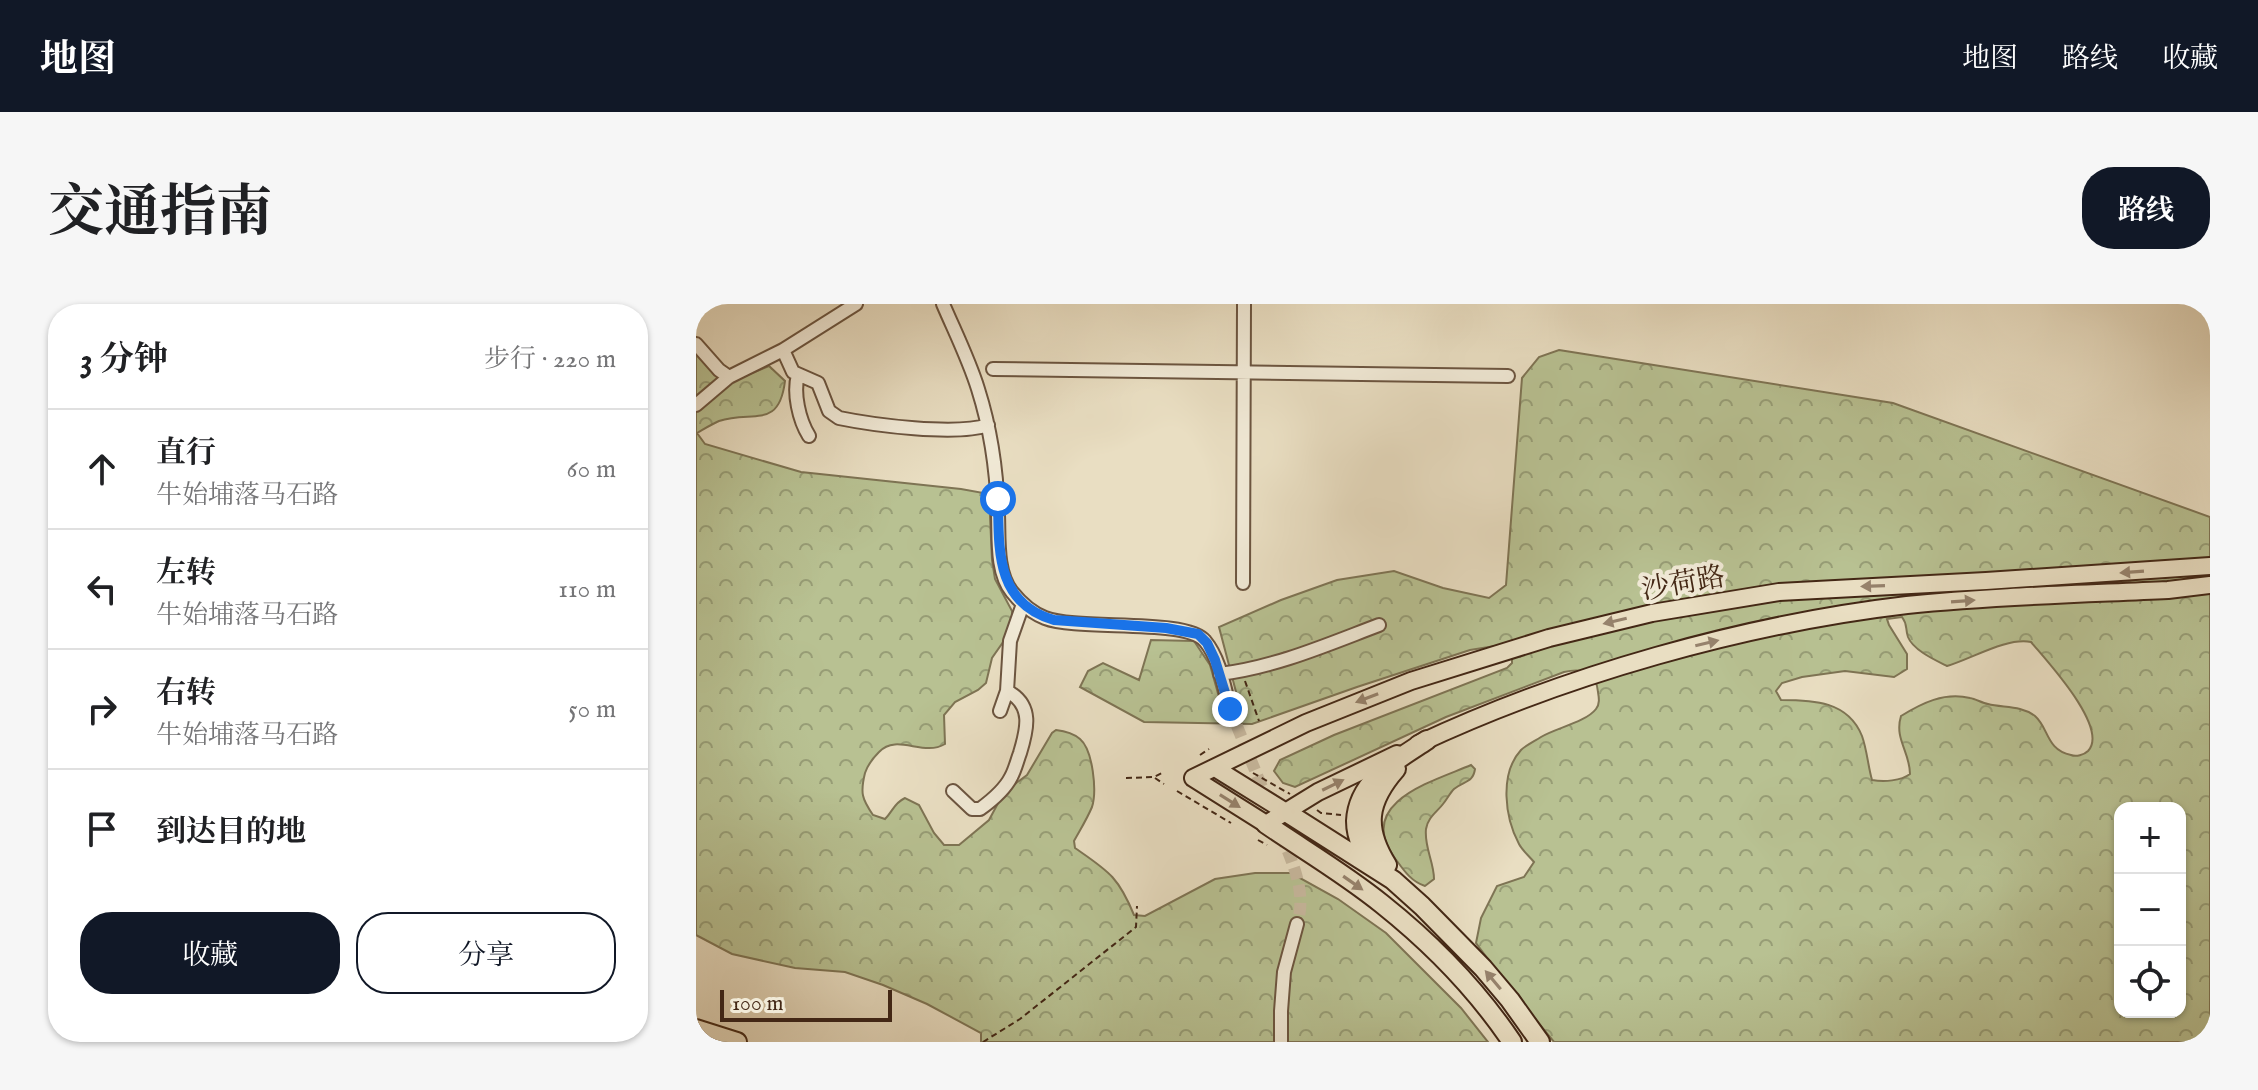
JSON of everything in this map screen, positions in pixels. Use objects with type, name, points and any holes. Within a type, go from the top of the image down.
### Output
[{"type":"highway","points":[[1399,885],[1379,853],[1371,828],[1373,806],[1388,778],[1427,740]]},
{"type":"highway","points":[[1289,804],[1399,885],[1483,968],[1540,1042]]},
{"type":"highway","points":[[1262,832],[1383,904],[1457,973],[1512,1042]]},
{"type":"highway","points":[[696,1029],[737,1042]]},
{"type":"main road","name":"沙荷路","points":[[1262,832],[1193,778],[1306,723],[1411,681],[1549,638],[1652,613],[1779,592],[2210,566]]},
{"type":"main road","points":[[1262,832],[1289,804],[1427,740],[1574,682],[1696,646],[1779,627],[1908,605],[2210,585]]},
{"type":"main road","points":[[1215,768],[1289,804]]},
{"type":"street","points":[[696,405],[729,377],[783,350],[856,304]]},
{"type":"street","points":[[943,304],[978,387],[988,425],[996,472],[999,545],[1010,590],[1023,604],[1054,620],[1166,628],[1198,634],[1211,649],[1230,709]]},
{"type":"street","points":[[1243,583],[1244,304]]},
{"type":"street","points":[[696,344],[729,377]]},
{"type":"street","points":[[783,350],[789,367],[798,375],[818,383],[829,411],[839,418],[930,428],[974,429],[988,425]]},
{"type":"street","points":[[993,369],[1508,376]]},
{"type":"street","points":[[798,375],[796,388],[800,414],[809,436]]},
{"type":"street","points":[[1000,711],[1007,691],[1010,641],[1023,604]]},
{"type":"street","points":[[1220,674],[1305,654],[1379,625]]},
{"type":"street","points":[[953,791],[972,809],[980,809],[1012,776],[1028,721],[1020,703],[1007,691]]},
{"type":"street","points":[[1281,1042],[1284,972],[1297,924]]},
{"type":"path","points":[[1241,671],[1259,721]]},
{"type":"path","points":[[1200,755],[1209,749],[1209,745]]},
{"type":"path","points":[[1126,778],[1154,777],[1162,773]]},
{"type":"path","points":[[1253,773],[1289,804]]},
{"type":"path","points":[[1154,777],[1164,784]]},
{"type":"path","points":[[1177,791],[1231,823]]},
{"type":"path","points":[[1315,808],[1321,813],[1351,816]]},
{"type":"path","points":[[1262,832],[1266,845]]},
{"type":"path","points":[[983,1042],[1020,1019],[1136,927],[1137,906]]},
{"type":"green space","points":[[1559,350],[1893,403],[2210,517],[2210,1042],[1554,1042],[1476,943],[1481,918],[1497,886],[1524,877],[1534,862],[1519,844],[1510,822],[1506,796],[1509,771],[1521,750],[1528,745],[1585,718],[1596,709],[1599,703],[1597,685],[1591,675],[1577,670],[1564,672],[1446,717],[1295,787],[1283,783],[1274,771],[1280,760],[1334,735],[1507,668],[1512,663],[1512,655],[1501,645],[1470,650],[1252,724],[1144,722],[1080,687],[1088,671],[1103,663],[1139,680],[1151,640],[1194,641],[1210,665],[1223,711],[1240,707],[1219,627],[1281,600],[1337,580],[1394,571],[1443,588],[1489,598],[1506,585],[1522,378],[1539,357]],"holes":[[[1902,617],[1911,642],[1947,666],[2000,646],[2031,642],[2083,711],[2092,740],[2088,751],[2078,756],[2063,752],[2052,744],[2040,721],[2024,710],[1951,696],[1925,703],[1901,716],[1899,732],[1910,774],[1892,780],[1872,780],[1862,736],[1848,716],[1839,709],[1817,702],[1781,700],[1776,691],[1782,683],[1802,677],[1845,671],[1894,677],[1907,669],[1907,654],[1887,619]]]},
{"type":"green space","points":[[696,352],[735,380],[769,366],[785,381],[782,396],[770,412],[716,422],[697,433],[705,444],[801,472],[989,494],[995,579],[1012,611],[1013,624],[992,658],[986,683],[955,702],[944,715],[945,744],[928,748],[894,745],[886,747],[870,762],[862,791],[873,815],[885,819],[905,798],[919,805],[944,845],[959,845],[989,820],[1004,792],[1027,775],[1052,733],[1056,730],[1069,733],[1084,744],[1094,781],[1092,807],[1074,841],[1075,848],[1111,876],[1123,891],[1134,915],[1145,916],[1215,879],[1255,873],[1291,873],[1338,899],[1386,933],[1461,1008],[1488,1042],[981,1042],[981,1033],[883,985],[845,972],[795,968],[732,954],[696,935]]},
{"type":"green space","points":[[1471,765],[1475,769],[1472,777],[1454,789],[1427,825],[1426,842],[1434,879],[1425,886],[1420,884],[1394,857],[1385,838],[1384,822],[1391,808],[1404,796]]},
{"type":"tunnel","points":[[1230,709],[1268,802]]},
{"type":"tunnel","points":[[1281,834],[1299,890],[1297,924]]},
{"type":"route","points":[[998,499],[999,545],[1005,581],[1023,604],[1054,620],[1166,628],[1198,634],[1204,638],[1215,660],[1230,709]]}]
